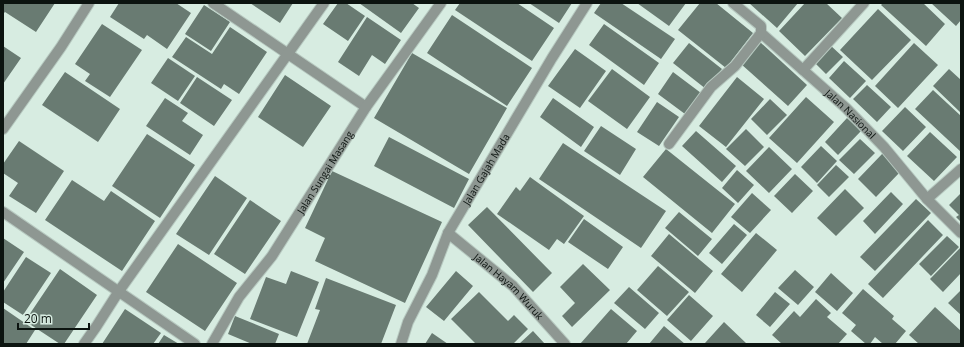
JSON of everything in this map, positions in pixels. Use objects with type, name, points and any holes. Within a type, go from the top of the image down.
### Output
[{"type":"street","points":[[3,129],[89,3]]},
{"type":"street","points":[[213,3],[289,53],[366,107]]},
{"type":"street","points":[[84,344],[119,291],[324,3]]},
{"type":"street","name":"Jalan Sungai Masang","points":[[212,344],[239,297],[272,256],[366,107],[441,3]]},
{"type":"street","name":"Jalan Gajah Mada","points":[[401,344],[408,322],[432,275],[448,233],[552,58],[587,3]]},
{"type":"street","name":"Jalan Nasional","points":[[733,3],[761,26],[761,33],[846,108],[884,147],[927,200],[961,234]]},
{"type":"street","points":[[803,70],[864,3]]},
{"type":"street","points":[[670,144],[711,87],[735,66],[761,33]]},
{"type":"street","points":[[927,200],[961,169]]},
{"type":"street","points":[[3,212],[195,344]]},
{"type":"street","name":"Jalan Hayam Wuruk","points":[[448,233],[514,286],[565,344]]},
{"type":"building","points":[[3,3],[55,3],[36,32],[5,12],[3,14]]},
{"type":"building","points":[[119,3],[176,3],[191,13],[167,49],[147,35],[144,39],[110,17]]},
{"type":"building","points":[[250,3],[293,3],[280,23]]},
{"type":"building","points":[[338,3],[346,3],[365,16],[348,41],[323,24]]},
{"type":"building","points":[[359,3],[412,3],[419,8],[401,33]]},
{"type":"building","points":[[460,3],[517,3],[554,28],[532,61],[455,10]]},
{"type":"building","points":[[529,3],[572,3],[559,23]]},
{"type":"building","points":[[601,3],[621,3],[675,39],[661,59],[594,13]]},
{"type":"building","points":[[637,3],[686,3],[669,26]]},
{"type":"building","points":[[700,3],[716,3],[753,33],[726,68],[678,30]]},
{"type":"building","points":[[749,3],[798,3],[777,28]]},
{"type":"building","points":[[805,3],[826,3],[842,18],[805,56],[779,31]]},
{"type":"building","points":[[883,3],[923,3],[945,24],[926,46],[881,5]]},
{"type":"building","points":[[931,3],[961,3],[961,20],[956,26]]},
{"type":"building","points":[[204,5],[230,22],[211,51],[185,34]]},
{"type":"building","points":[[878,9],[911,40],[872,80],[840,50]]},
{"type":"building","points":[[452,15],[532,68],[507,106],[427,53]]},
{"type":"building","points":[[367,17],[401,40],[385,64],[372,55],[359,76],[338,62]]},
{"type":"building","points":[[102,24],[142,50],[110,97],[85,81],[90,74],[75,64]]},
{"type":"building","points":[[604,24],[659,63],[644,85],[589,45]]},
{"type":"building","points":[[230,27],[267,52],[239,94],[224,84],[221,89],[172,57],[186,37],[212,54]]},
{"type":"building","points":[[760,42],[807,85],[788,106],[741,64]]},
{"type":"building","points":[[689,43],[722,69],[706,89],[673,63]]},
{"type":"building","points":[[914,43],[938,65],[898,108],[875,86]]},
{"type":"building","points":[[830,45],[843,57],[826,74],[814,62]]},
{"type":"building","points":[[3,46],[21,58],[3,84]]},
{"type":"building","points":[[575,49],[606,71],[580,108],[548,86]]},
{"type":"building","points":[[412,53],[507,108],[469,174],[374,118]]},
{"type":"building","points":[[168,58],[195,76],[178,101],[151,83]]},
{"type":"building","points":[[844,61],[866,81],[850,98],[829,78]]},
{"type":"building","points":[[612,69],[650,97],[627,129],[588,101]]},
{"type":"building","points":[[949,69],[961,80],[961,113],[933,86]]},
{"type":"building","points":[[65,72],[120,109],[98,142],[42,105]]},
{"type":"building","points":[[673,72],[701,93],[685,114],[658,94]]},
{"type":"building","points":[[285,75],[331,106],[303,147],[258,117]]},
{"type":"building","points":[[197,77],[232,100],[214,126],[180,103]]},
{"type":"building","points":[[737,77],[764,99],[726,147],[699,126]]},
{"type":"building","points":[[867,85],[891,107],[877,122],[853,99]]},
{"type":"building","points":[[933,90],[961,116],[961,152],[915,109]]},
{"type":"building","points":[[806,97],[834,122],[797,163],[769,138]]},
{"type":"building","points":[[165,98],[188,113],[182,121],[203,135],[190,155],[146,126]]},
{"type":"building","points":[[553,98],[594,127],[581,147],[540,117]]},
{"type":"building","points":[[770,99],[787,115],[767,135],[751,119]]},
{"type":"building","points":[[657,102],[679,117],[659,146],[637,132]]},
{"type":"building","points":[[905,107],[926,127],[903,151],[882,131]]},
{"type":"building","points":[[847,118],[861,131],[838,155],[825,142]]},
{"type":"building","points":[[601,126],[636,149],[620,175],[584,151]]},
{"type":"building","points":[[746,129],[764,147],[745,166],[726,149]]},
{"type":"building","points":[[696,131],[736,166],[722,182],[682,146]]},
{"type":"building","points":[[930,132],[957,157],[934,181],[907,156]]},
{"type":"building","points":[[147,134],[195,165],[160,218],[112,186]]},
{"type":"building","points":[[389,137],[469,179],[454,208],[374,166]]},
{"type":"building","points":[[860,139],[875,153],[854,174],[839,160]]},
{"type":"building","points":[[19,141],[64,171],[36,213],[9,196],[18,183],[3,173],[3,164]]},
{"type":"building","points":[[563,143],[666,211],[641,248],[539,179]]},
{"type":"building","points":[[821,146],[837,161],[817,183],[801,167]]},
{"type":"building","points":[[769,147],[792,169],[769,193],[746,171]]},
{"type":"building","points":[[666,149],[735,204],[712,233],[643,177]]},
{"type":"building","points":[[883,153],[901,171],[876,197],[858,179]]},
{"type":"building","points":[[836,165],[849,177],[829,197],[817,185]]},
{"type":"building","points":[[737,170],[754,185],[738,203],[722,188]]},
{"type":"building","points":[[332,171],[442,222],[405,303],[315,261],[325,238],[305,228]]},
{"type":"building","points":[[795,174],[813,191],[792,213],[774,196]]},
{"type":"building","points":[[215,176],[247,198],[209,255],[176,234]]},
{"type":"building","points":[[530,177],[584,216],[564,244],[557,239],[549,250],[497,214],[516,187],[520,191]]},
{"type":"building","points":[[72,180],[104,201],[111,191],[155,221],[122,271],[45,220]]},
{"type":"building","points":[[845,189],[864,208],[836,236],[817,218]]},
{"type":"building","points":[[891,192],[903,204],[875,234],[863,221]]},
{"type":"building","points":[[752,193],[771,210],[750,233],[731,217]]},
{"type":"building","points":[[961,193],[961,222],[956,217],[959,215],[949,205]]},
{"type":"building","points":[[916,199],[931,213],[875,271],[860,257]]},
{"type":"building","points":[[250,200],[281,221],[245,274],[214,254]]},
{"type":"building","points":[[487,207],[552,273],[533,292],[468,225]]},
{"type":"building","points":[[679,212],[712,239],[698,256],[665,228]]},
{"type":"building","points":[[584,219],[623,247],[608,269],[568,242]]},
{"type":"building","points":[[928,220],[943,235],[883,298],[868,284]]},
{"type":"building","points":[[734,224],[747,235],[722,264],[709,253]]},
{"type":"building","points":[[756,233],[777,250],[742,292],[721,274]]},
{"type":"building","points":[[669,234],[713,271],[695,293],[651,256]]},
{"type":"building","points":[[947,236],[959,247],[931,276],[919,264]]},
{"type":"building","points":[[3,238],[24,252],[3,283]]},
{"type":"building","points":[[178,244],[237,283],[205,331],[146,292]]},
{"type":"building","points":[[961,247],[961,273],[943,292],[930,279]]},
{"type":"building","points":[[26,257],[51,273],[23,315],[3,302],[3,292]]},
{"type":"building","points":[[583,264],[610,290],[572,327],[562,316],[575,303],[560,287]]},
{"type":"building","points":[[658,266],[689,292],[667,316],[637,290]]},
{"type":"building","points":[[60,269],[97,295],[64,344],[60,344],[25,321]]},
{"type":"building","points":[[795,270],[814,287],[798,305],[778,288]]},
{"type":"building","points":[[291,271],[319,282],[297,337],[250,319],[266,277],[286,284]]},
{"type":"building","points":[[456,271],[473,286],[444,321],[426,307]]},
{"type":"building","points":[[831,273],[853,293],[837,311],[815,292]]},
{"type":"building","points":[[326,278],[396,305],[381,344],[307,344],[320,310],[315,309]]},
{"type":"building","points":[[629,287],[659,313],[645,329],[614,303]]},
{"type":"building","points":[[863,289],[894,316],[892,319],[906,331],[895,344],[883,344],[875,337],[870,344],[866,344],[851,331],[856,325],[842,313]]},
{"type":"building","points":[[961,290],[961,315],[948,303]]},
{"type":"building","points":[[479,292],[508,321],[514,315],[528,329],[513,344],[476,344],[451,319]]},
{"type":"building","points":[[775,292],[790,304],[770,327],[756,315]]},
{"type":"building","points":[[689,295],[713,316],[691,341],[667,320]]},
{"type":"building","points":[[816,299],[831,313],[827,317],[847,334],[838,344],[782,344],[772,335],[794,311],[800,317]]},
{"type":"building","points":[[935,307],[961,331],[961,344],[919,344],[909,335]]},
{"type":"building","points":[[3,308],[35,330],[26,344],[3,344]]},
{"type":"building","points":[[125,309],[161,333],[153,344],[102,344]]},
{"type":"building","points":[[611,309],[637,331],[626,344],[580,344]]},
{"type":"building","points":[[235,316],[279,334],[275,344],[252,344],[228,334]]},
{"type":"building","points":[[724,322],[747,344],[705,343]]},
{"type":"building","points":[[664,326],[685,344],[649,344]]},
{"type":"building","points":[[533,331],[545,344],[519,344]]},
{"type":"building","points":[[432,333],[448,344],[425,344]]},
{"type":"building","points":[[164,335],[179,344],[158,344]]}]
